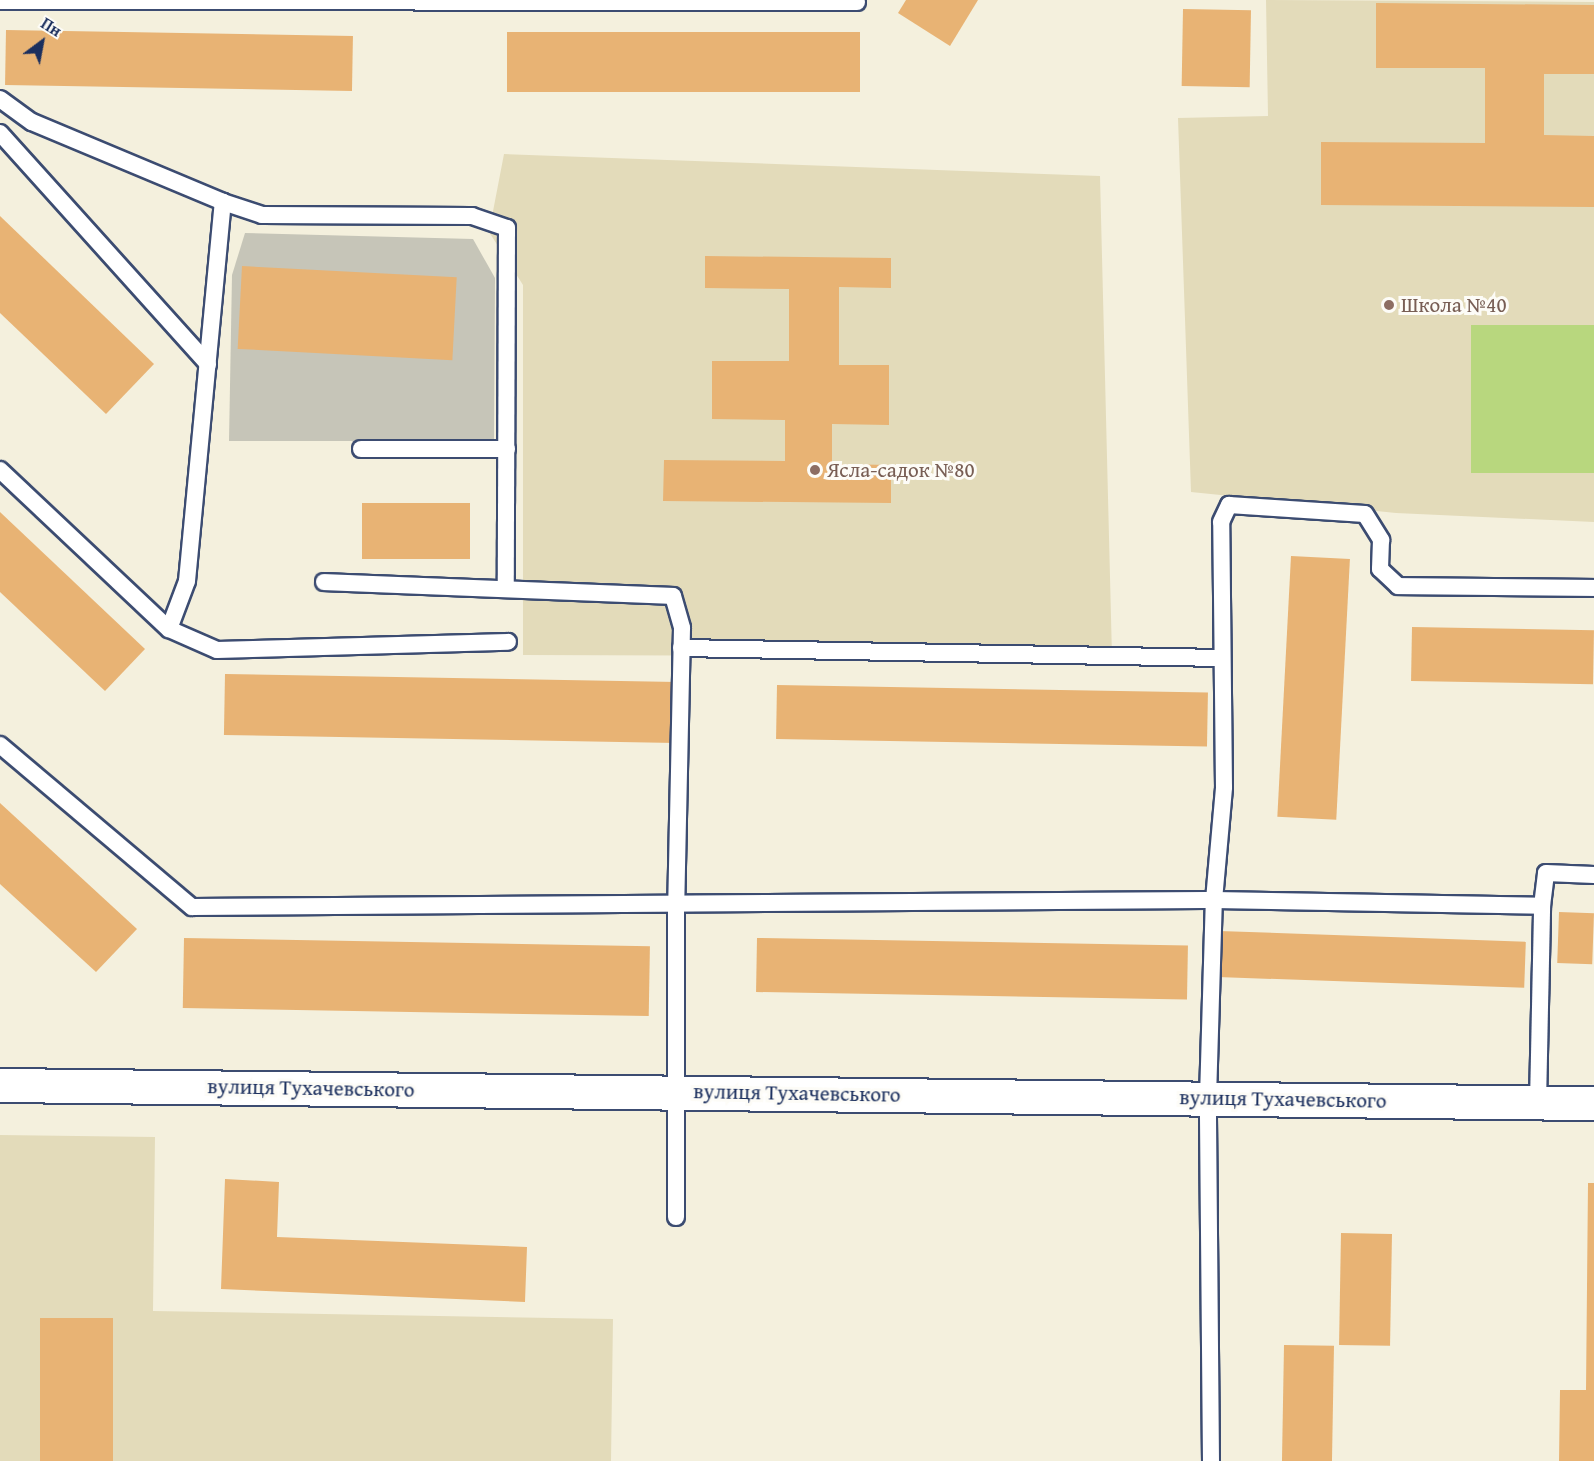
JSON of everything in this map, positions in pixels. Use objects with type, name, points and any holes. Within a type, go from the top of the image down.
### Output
[{"type":"street","name":"вулиця Тухачевського","points":[[0,1085],[1594,1103]]},
{"type":"lane","points":[[0,1],[857,1]]},
{"type":"lane","points":[[0,99],[32,123],[223,202],[262,214],[472,216],[507,228],[506,589]]},
{"type":"lane","points":[[0,133],[208,364]]},
{"type":"lane","points":[[169,629],[187,581],[223,202]]},
{"type":"lane","points":[[361,449],[507,449]]},
{"type":"lane","points":[[0,470],[169,629],[217,650],[508,642]]},
{"type":"lane","points":[[1211,1461],[1208,1098],[1214,900],[1224,788],[1221,522],[1229,505],[1365,514],[1381,540],[1380,568],[1398,586],[1594,588]]},
{"type":"lane","points":[[324,582],[673,596],[681,628],[676,904],[676,1217]]},
{"type":"lane","points":[[681,648],[1222,658]]},
{"type":"lane","points":[[0,745],[192,907],[1214,900],[1542,906]]},
{"type":"lane","points":[[1538,1103],[1542,906],[1546,873],[1594,874]]},
{"type":"shaded area","name":"Школа №40","points":[[1266,0],[1594,2],[1594,522],[1396,513],[1191,492],[1178,118],[1268,116]]},
{"type":"shaded area","name":"Ясла-садок №80","points":[[504,154],[1100,176],[1112,657],[523,655],[523,285],[489,232]]},
{"type":"shaded area","points":[[245,233],[473,239],[495,278],[494,441],[229,441],[232,275]]},
{"type":"shaded area","points":[[0,1135],[155,1137],[153,1311],[613,1319],[611,1461],[0,1461]]},
{"type":"green space","points":[[1471,325],[1594,325],[1594,473],[1471,473]]},
{"type":"building","points":[[906,0],[978,0],[950,46],[898,13]]},
{"type":"building","points":[[1376,3],[1594,5],[1594,74],[1544,74],[1544,135],[1594,136],[1594,207],[1321,205],[1321,142],[1485,143],[1485,68],[1376,68]]},
{"type":"building","points":[[1183,9],[1251,10],[1250,87],[1182,86]]},
{"type":"building","points":[[6,30],[353,36],[352,91],[5,85]]},
{"type":"building","points":[[507,32],[860,32],[860,92],[507,92]]},
{"type":"building","points":[[0,216],[154,364],[106,414],[0,313]]},
{"type":"building","points":[[705,256],[891,258],[891,288],[839,287],[839,365],[889,365],[889,425],[832,424],[832,464],[891,465],[891,503],[663,501],[664,460],[785,461],[785,420],[712,419],[712,361],[789,361],[789,289],[705,288]]},
{"type":"building","points":[[242,266],[457,277],[452,360],[238,349]]},
{"type":"building","points":[[362,503],[470,503],[470,559],[362,559]]},
{"type":"building","points":[[0,512],[145,649],[105,691],[0,592]]},
{"type":"building","points":[[1291,556],[1350,559],[1336,820],[1277,817]]},
{"type":"building","points":[[1412,627],[1594,630],[1593,684],[1411,681]]},
{"type":"building","points":[[225,674],[677,682],[676,743],[224,735]]},
{"type":"building","points":[[777,685],[1208,693],[1207,747],[776,739]]},
{"type":"building","points":[[0,803],[137,929],[96,972],[0,884]]},
{"type":"building","points":[[1559,912],[1594,913],[1592,964],[1557,963]]},
{"type":"building","points":[[1219,931],[1526,942],[1524,988],[1217,977]]},
{"type":"building","points":[[184,938],[650,946],[649,1016],[183,1008]]},
{"type":"building","points":[[757,938],[1188,946],[1187,1000],[756,992]]},
{"type":"building","points":[[225,1179],[279,1182],[277,1237],[527,1247],[525,1302],[221,1289]]},
{"type":"building","points":[[1588,1183],[1594,1183],[1594,1461],[1559,1461],[1560,1390],[1586,1390]]},
{"type":"building","points":[[1341,1233],[1392,1234],[1390,1346],[1339,1345]]},
{"type":"building","points":[[40,1318],[113,1318],[113,1461],[40,1461]]},
{"type":"building","points":[[1284,1345],[1334,1346],[1332,1461],[1282,1461]]},
{"type":"place","name":"Школа №40","points":[[1389,305]]},
{"type":"place","name":"Ясла-садок №80","points":[[815,470]]}]
